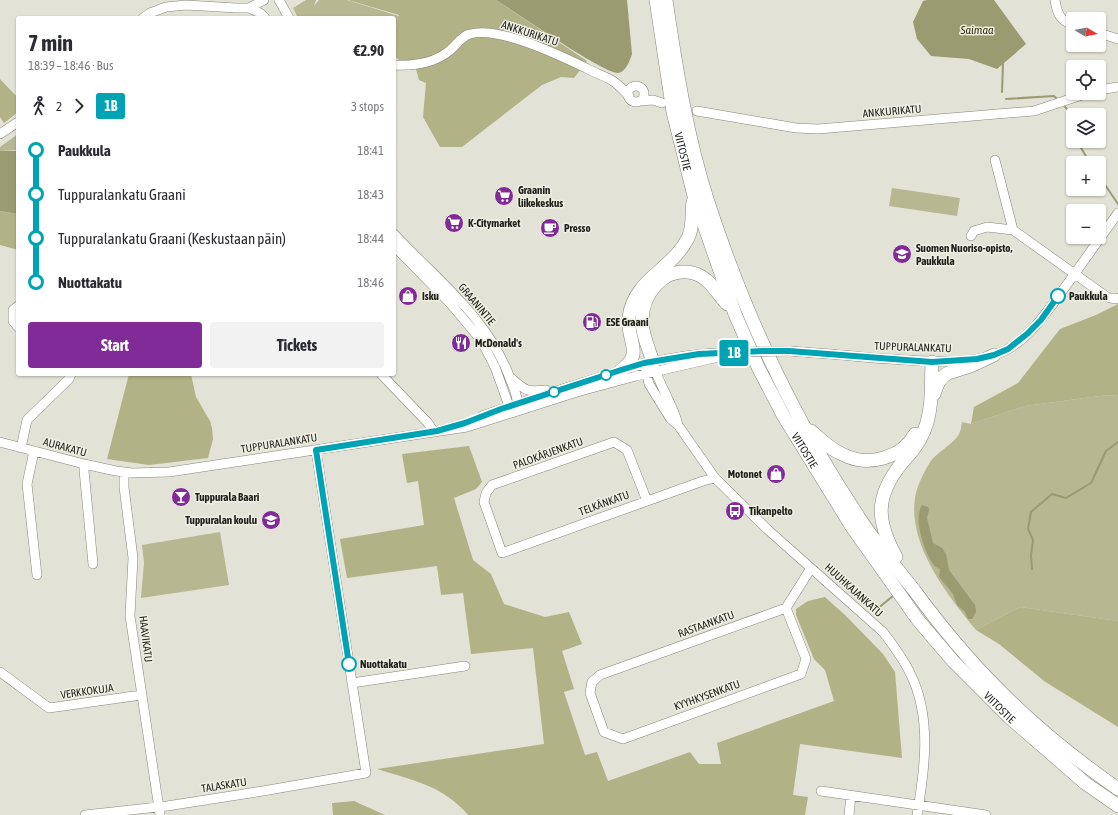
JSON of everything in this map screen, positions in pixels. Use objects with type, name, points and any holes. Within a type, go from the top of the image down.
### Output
[{"type":"highway","name":"VIITOSTIE","points":[[656,0],[673,112],[694,196],[735,314],[758,367],[783,415],[852,527],[918,620],[958,666],[1008,717],[1085,783],[1118,806]]},
{"type":"highway","name":"VIITOSTIE","points":[[666,0],[676,66],[689,130],[707,200],[724,248],[763,344],[786,391],[821,455],[860,520],[951,638],[996,687],[1042,730],[1095,773],[1118,789]]},
{"type":"highway","points":[[621,370],[630,363],[633,357],[628,319],[631,305],[637,293],[650,278],[677,253],[688,237],[692,227],[692,208],[694,196]]},
{"type":"highway","points":[[650,368],[642,322],[643,310],[646,298],[661,280],[670,275],[694,273],[710,283],[735,314]]},
{"type":"highway","points":[[650,278],[639,299],[635,313],[635,330],[650,368]]},
{"type":"highway","points":[[905,460],[915,450],[925,435],[931,419],[934,394],[940,379],[948,373],[984,361],[994,355]]},
{"type":"highway","points":[[805,426],[834,450],[857,460],[868,461],[881,459],[893,454],[905,446],[914,436],[920,422],[923,410],[928,361]]},
{"type":"highway","points":[[914,590],[889,544],[882,521],[882,497],[891,479],[921,439],[928,420],[928,361]]},
{"type":"street","points":[[249,8],[264,0]]},
{"type":"street","points":[[279,0],[289,16]]},
{"type":"street","points":[[1055,0],[1058,14],[1066,23]]},
{"type":"street","points":[[146,16],[157,10],[176,5],[249,8],[263,16]]},
{"type":"street","name":"ANKKURIKATU","points":[[396,65],[416,65],[428,63],[449,52],[463,37],[469,34],[499,34],[550,51],[615,82],[635,86]]},
{"type":"street","points":[[1106,35],[1118,39]]},
{"type":"street","name":"ANKKURIKATU","points":[[615,82],[628,96]]},
{"type":"street","points":[[635,86],[640,86],[644,90],[657,101],[633,101],[628,96],[629,91],[635,86]]},
{"type":"street","points":[[1106,89],[1118,87]]},
{"type":"street","points":[[640,101],[644,98],[644,90]]},
{"type":"street","name":"ANKKURIKATU","points":[[697,110],[796,128],[818,129],[1034,111],[1067,100]]},
{"type":"street","points":[[0,134],[16,123]]},
{"type":"street","points":[[995,160],[1013,230]]},
{"type":"street","name":"TUPPURALANKATU","points":[[515,407],[577,392],[650,368],[699,354],[789,351],[928,361],[977,359],[994,355],[1008,349],[1027,334],[1041,320],[1118,213]]},
{"type":"street","points":[[971,236],[974,231],[987,227],[1013,230],[1108,297],[1114,299],[1118,298]]},
{"type":"street","name":"GRAANINTIE","points":[[398,249],[458,297],[480,323],[498,350],[509,376],[515,407]]},
{"type":"street","name":"GRAANINTIE","points":[[398,249],[450,303],[481,340],[515,407]]},
{"type":"street","points":[[16,308],[13,310],[13,321],[16,325]]},
{"type":"street","name":"TUPPURALANKATU","points":[[124,472],[147,474],[169,472],[436,432],[515,407],[563,388],[621,370],[650,368]]},
{"type":"street","name":"HUUHKAJANKATU","points":[[650,368],[676,414],[678,425],[715,478],[767,529],[882,632],[898,651],[911,673],[918,692],[923,716],[925,738],[917,810]]},
{"type":"street","points":[[21,448],[27,420],[70,376]]},
{"type":"street","points":[[383,376],[436,432]]},
{"type":"street","points":[[509,376],[520,387],[529,391],[563,388]]},
{"type":"street","name":"AURAKATU","points":[[0,442],[84,464],[124,472]]},
{"type":"street","name":"PALOKÄRJENKATU","points":[[502,553],[484,502],[486,493],[492,485],[614,442],[627,450],[647,500]]},
{"type":"street","points":[[316,450],[352,683],[465,666]]},
{"type":"street","points":[[34,451],[27,484],[37,575]]},
{"type":"street","points":[[84,464],[93,564]]},
{"type":"street","name":"HAAVIKATU","points":[[124,472],[124,487],[133,558],[130,616],[160,811]]},
{"type":"street","name":"TELKÄNKATU","points":[[502,553],[647,500],[715,478]]},
{"type":"street","points":[[786,608],[811,568]]},
{"type":"street","name":"RASTAANKATU","points":[[592,682],[600,675],[786,608]]},
{"type":"street","name":"KYYHKYSENKATU","points":[[592,682],[590,693],[604,732],[623,739],[801,674],[806,659],[786,608]]},
{"type":"street","name":"VERKKOKUJA","points":[[0,672],[49,708],[141,695]]},
{"type":"street","name":"TALASKATU","points":[[84,815],[160,811],[366,773],[352,683]]},
{"type":"street","points":[[821,791],[917,810],[986,815]]},
{"type":"street","points":[[849,815],[851,796]]},
{"type":"shaded area","points":[[306,0],[316,0],[314,6],[319,0],[347,0],[399,16],[396,27],[396,16],[297,16],[293,8]]},
{"type":"shaded area","points":[[348,0],[496,0],[587,61],[574,78],[561,77],[542,85],[462,147],[440,147],[423,117],[426,83],[419,80],[414,62],[399,60],[396,57],[396,28],[399,15]]},
{"type":"shaded area","points":[[0,79],[16,96],[16,114],[4,123],[0,117]]},
{"type":"shaded area","points":[[16,135],[16,150],[0,151],[0,147]]},
{"type":"shaded area","points":[[892,188],[960,198],[957,216],[889,206]]},
{"type":"shaded area","points":[[0,211],[16,214],[16,249],[0,245]]},
{"type":"shaded area","points":[[1118,304],[1118,395],[1025,406],[971,424],[974,407],[1018,383],[1060,329],[1096,315]]},
{"type":"shaded area","points":[[128,376],[191,376],[196,397],[210,421],[212,428],[213,439],[208,458],[149,465],[107,459]]},
{"type":"shaded area","points":[[1118,395],[1118,621],[1020,607],[976,630],[942,585],[924,551],[918,534],[914,516],[915,498],[920,480],[929,464],[957,438],[962,422],[971,424],[1025,406]]},
{"type":"shaded area","points":[[469,446],[482,482],[476,489],[454,498],[473,560],[491,574],[504,604],[545,617],[569,612],[582,644],[562,651],[574,689],[564,692],[585,755],[597,752],[608,781],[690,752],[699,764],[721,764],[717,743],[834,701],[825,670],[814,659],[796,615],[796,609],[808,601],[825,597],[883,654],[895,672],[902,758],[800,744],[793,795],[808,797],[805,815],[468,815],[449,797],[427,785],[377,769],[544,744],[533,648],[471,654],[463,593],[441,595],[437,566],[347,578],[340,539],[424,525],[418,481],[407,483],[402,454]]},
{"type":"shaded area","points":[[220,532],[229,585],[141,598],[144,563],[142,545]]},
{"type":"shaded area","points":[[1020,607],[1118,621],[1118,727],[1044,681],[999,644],[976,630]]},
{"type":"shaded area","points":[[354,801],[385,815],[333,815],[332,803]]},
{"type":"water","points":[[496,0],[627,0],[632,54],[629,62],[621,72],[618,73],[609,71],[558,41]]},
{"type":"water","name":"Saimaa","points":[[994,0],[1026,44],[997,69],[969,59],[931,56],[917,39],[913,22],[923,1]]},
{"type":"water","points":[[0,151],[16,151],[16,214],[0,211]]},
{"type":"water","points":[[922,505],[928,507],[929,510],[927,518],[933,543],[942,548],[946,554],[949,570],[975,605],[976,612],[972,619],[968,619],[965,612],[957,605],[953,594],[939,577],[940,569],[933,565],[926,551],[919,526]]},
{"type":"waterway","points":[[1002,92],[1003,64]]},
{"type":"waterway","points":[[1006,99],[1054,96],[1057,99]]},
{"type":"waterway","points":[[1081,148],[1086,156]]},
{"type":"waterway","points":[[1106,186],[1118,204]]},
{"type":"waterway","points":[[1032,569],[1031,555],[1033,540],[1028,529],[1031,512],[1052,494],[1066,498],[1091,483],[1106,451],[1118,442]]},
{"type":"waterway","points":[[877,609],[893,596]]},
{"type":"bus line","name":"1B","points":[[349,664],[316,450],[437,431],[644,363],[699,354],[789,351],[932,362],[977,359],[994,355],[1008,349],[1027,334],[1041,320],[1058,296]]},
{"type":"place","name":"Graanin liikekeskus","points":[[504,196]]},
{"type":"place","name":"K-Citymarket","points":[[454,223]]},
{"type":"place","name":"Presso","points":[[550,228]]},
{"type":"place","name":"Suomen Nuoriso-opisto, Paukkula","points":[[902,254]]},
{"type":"place","name":"Isku","points":[[408,296]]},
{"type":"place","name":"Paukkula","points":[[1058,296]]},
{"type":"place","name":"ESE Graani","points":[[592,322]]},
{"type":"place","name":"McDonald's","points":[[461,343]]},
{"type":"place","name":"Motonet","points":[[776,474]]},
{"type":"place","name":"Tuppurala Baari","points":[[181,497]]},
{"type":"place","name":"Tikanpelto","points":[[735,511]]},
{"type":"place","name":"Tuppuralan koulu","points":[[271,520]]},
{"type":"place","name":"Nuottakatu","points":[[349,664]]}]
